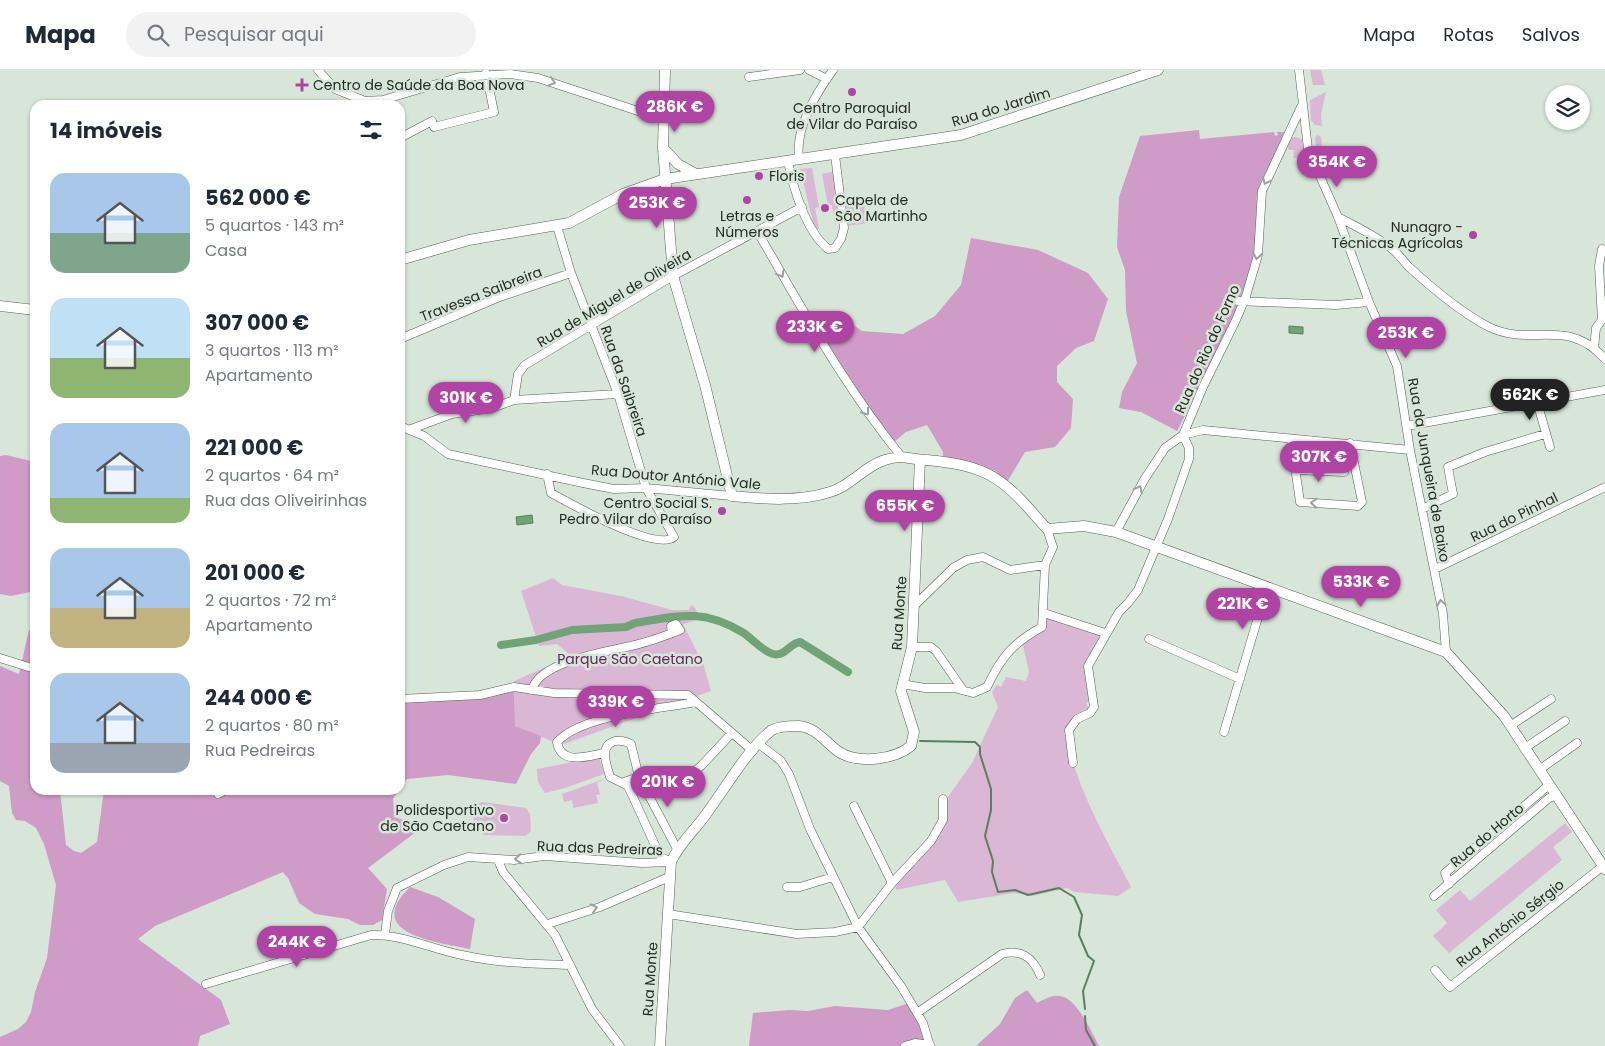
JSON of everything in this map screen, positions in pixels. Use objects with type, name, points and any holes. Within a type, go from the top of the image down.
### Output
[{"type":"main road","points":[[665,70],[662,119],[663,148],[673,276],[705,385],[732,496]]},
{"type":"main road","name":"Rua do Jardim","points":[[405,259],[469,240],[557,226],[579,219],[633,190],[665,179],[961,135],[1158,70]]},
{"type":"main road","points":[[663,148],[678,164],[696,174]]},
{"type":"main road","points":[[0,306],[30,309]]},
{"type":"main road","points":[[901,456],[970,467],[992,475],[1008,487],[1047,529],[1084,526],[1116,532],[1446,652],[1494,704],[1604,867]]},
{"type":"main road","name":"Rua Doutor António Vale","points":[[732,496],[760,499],[794,498],[828,493],[835,491],[871,466],[901,456]]},
{"type":"main road","name":"Rua Monte","points":[[660,1046],[671,862],[677,849],[703,819],[756,748],[776,728],[798,726],[813,730],[839,752],[850,757],[879,759],[900,754],[911,746],[914,739],[912,725],[902,698],[902,684],[912,647],[920,460]]},
{"type":"street","points":[[318,70],[335,89],[351,100]]},
{"type":"street","points":[[748,77],[800,70]]},
{"type":"street","points":[[808,70],[827,79]]},
{"type":"street","points":[[799,159],[797,144],[801,127],[833,70]]},
{"type":"street","name":"Rua da Junqueira de Baixo","points":[[1298,70],[1308,149],[1338,217],[1370,302],[1397,366],[1410,450],[1435,570],[1446,652]]},
{"type":"street","points":[[405,135],[432,121],[434,127],[494,112],[486,73]]},
{"type":"street","points":[[383,100],[460,77],[486,73],[510,74],[538,78],[662,119]]},
{"type":"street","name":"Rua do Rio do Forno","points":[[1116,532],[1144,480],[1165,448],[1183,435],[1241,301],[1258,255],[1262,191],[1302,105]]},
{"type":"street","points":[[1291,130],[1305,135]]},
{"type":"street","points":[[788,160],[792,182],[802,207],[822,243],[828,249],[835,248],[841,239],[844,228],[835,155]]},
{"type":"street","name":"Rua de Miguel de Oliveira","points":[[514,400],[518,374],[525,366],[673,276],[802,207]]},
{"type":"street","points":[[1338,217],[1391,248],[1429,285],[1488,326],[1520,336],[1548,333],[1565,334],[1586,341],[1605,359]]},
{"type":"street","name":"Rua da Saibreira","points":[[547,474],[551,493],[592,514],[641,536],[667,541],[674,537],[646,488],[618,394],[571,273],[557,226]]},
{"type":"street","points":[[757,231],[797,303],[856,398],[901,456]]},
{"type":"street","points":[[1594,348],[1596,328],[1604,318],[1599,266],[1602,249]]},
{"type":"street","name":"Travessa Saibreira","points":[[405,337],[497,298],[571,273]]},
{"type":"street","points":[[1241,301],[1336,305],[1370,302]]},
{"type":"street","points":[[1407,426],[1605,390]]},
{"type":"street","points":[[411,429],[452,414],[492,408],[514,400],[618,394]]},
{"type":"street","points":[[1537,402],[1550,447]]},
{"type":"street","name":"Rua Doutor António Vale","points":[[405,427],[411,429],[448,454],[614,489],[646,488],[732,496]]},
{"type":"street","points":[[1073,763],[1069,730],[1077,719],[1090,713],[1094,707],[1088,666],[1105,633],[1119,612],[1128,604],[1138,590],[1154,546],[1168,518],[1189,459],[1189,448],[1183,435],[1203,430],[1410,450]]},
{"type":"street","points":[[1422,509],[1453,494],[1448,467],[1485,452],[1545,434]]},
{"type":"street","points":[[1291,439],[1300,502],[1358,506],[1362,502],[1350,444]]},
{"type":"street","points":[[1296,470],[1344,472]]},
{"type":"street","name":"Rua do Pinhal","points":[[1435,570],[1605,488]]},
{"type":"street","points":[[902,684],[963,690],[973,693],[987,687],[996,668],[1021,638],[1042,628],[1045,565],[1053,547],[1047,529]]},
{"type":"street","points":[[914,606],[953,568],[967,560],[983,557],[1010,570],[1045,565]]},
{"type":"street","points":[[1224,732],[1267,587]]},
{"type":"street","points":[[1044,613],[1105,633]]},
{"type":"street","points":[[532,690],[533,684],[540,677],[580,658],[672,633]]},
{"type":"street","points":[[1148,639],[1240,679]]},
{"type":"street","points":[[912,647],[931,647],[936,651],[963,690]]},
{"type":"street","points":[[0,658],[30,667]]},
{"type":"street","points":[[405,699],[480,695],[514,687],[532,690],[688,695],[732,733],[781,761],[789,774],[810,829],[858,927],[901,986],[917,1013],[930,1046]]},
{"type":"street","points":[[1510,726],[1551,699]]},
{"type":"street","points":[[557,744],[561,737],[580,726],[604,719],[696,702]]},
{"type":"street","points":[[1525,748],[1565,721]]},
{"type":"street","points":[[677,849],[639,777],[632,744],[618,741],[606,746],[604,753],[610,777],[613,781],[624,782],[639,777],[653,772],[676,778],[690,775],[732,733]]},
{"type":"street","points":[[548,742],[557,744],[563,754],[572,758],[604,753]]},
{"type":"street","points":[[1539,770],[1578,743]]},
{"type":"street","points":[[624,782],[628,786],[660,856],[671,862]]},
{"type":"street","points":[[1449,884],[1445,873],[1549,785]]},
{"type":"street","name":"Rua do Horto","points":[[1434,896],[1549,798],[1556,795]]},
{"type":"street","points":[[668,914],[797,934],[835,932],[858,927],[892,883],[931,841],[943,820],[944,799]]},
{"type":"street","points":[[854,806],[892,883]]},
{"type":"street","name":"Rua das Pedreiras","points":[[385,934],[388,911],[397,888],[444,865],[468,857],[486,856],[498,860],[544,856],[642,863],[671,862]]},
{"type":"street","points":[[498,860],[504,872],[548,924],[592,1008],[620,1046]]},
{"type":"street","name":"Rua António Sérgio","points":[[1435,970],[1450,987],[1604,867]]},
{"type":"street","points":[[787,887],[800,887],[833,876]]},
{"type":"street","points":[[548,924],[600,907],[669,877]]},
{"type":"street","points":[[206,984],[371,935],[385,934],[460,955],[510,963],[570,965]]},
{"type":"street","points":[[917,1013],[1002,954],[1017,952],[1029,957],[1040,975]]},
{"type":"street","points":[[905,1046],[915,1043],[930,1046]]},
{"type":"green space","points":[[1310,70],[1321,70],[1325,85],[1313,85]]},
{"type":"green space","points":[[1326,92],[1321,114],[1322,126],[1315,125],[1311,120],[1310,100]]},
{"type":"green space","points":[[1317,135],[1321,137],[1323,152],[1317,152],[1315,138]]},
{"type":"green space","points":[[1291,138],[1302,139],[1305,157],[1293,158],[1294,150],[1289,150],[1287,147]]},
{"type":"green space","points":[[812,168],[819,207],[815,208],[819,229],[817,229],[813,222],[800,169]]},
{"type":"green space","points":[[835,171],[841,215],[836,216],[835,225],[832,205],[828,206],[822,174]]},
{"type":"green space","points":[[863,199],[867,223],[847,226],[844,202]]},
{"type":"green space","name":"Parque São Caetano","points":[[553,578],[562,585],[621,596],[672,610],[689,610],[691,605],[693,606],[697,611],[698,620],[683,624],[704,666],[711,691],[561,745],[515,726],[514,681],[571,656],[557,644],[539,646],[521,591]]},
{"type":"green space","points":[[1045,617],[1102,635],[1086,665],[1090,698],[1086,704],[1089,708],[1077,714],[1067,725],[1069,744],[1081,786],[1131,887],[1118,896],[1074,892],[1067,888],[1032,896],[1014,893],[958,902],[945,880],[896,890],[895,884],[918,861],[939,834],[945,801],[972,763],[998,707],[992,692],[997,685],[1001,687],[1006,677],[1026,681],[1029,672],[1022,641],[1044,630]]},
{"type":"green space","points":[[599,757],[604,774],[545,793],[538,782],[537,769]]},
{"type":"green space","points":[[604,779],[597,783],[600,794],[596,795],[598,803],[573,808],[572,800],[564,802],[562,794]]},
{"type":"green space","points":[[482,802],[526,808],[530,814],[531,831],[525,836],[484,835],[478,829],[473,817],[475,805]]},
{"type":"green space","points":[[1565,823],[1572,832],[1553,847],[1562,860],[1449,953],[1433,936],[1447,923],[1436,910],[1460,890],[1470,901]]},
{"type":"shaded area","points":[[1199,130],[1200,139],[1274,132],[1275,136],[1278,135],[1277,132],[1284,132],[1277,154],[1261,181],[1257,195],[1255,253],[1239,304],[1223,342],[1177,431],[1141,412],[1119,408],[1122,392],[1137,363],[1126,311],[1125,270],[1117,247],[1119,197],[1140,136]]},
{"type":"shaded area","points":[[971,238],[1038,250],[1088,273],[1108,299],[1094,341],[1076,348],[1057,366],[1057,382],[1073,399],[1071,428],[1055,447],[1025,452],[1007,482],[994,470],[943,456],[943,452],[927,425],[906,432],[893,443],[872,415],[811,322],[834,311],[862,331],[903,334],[935,316],[961,285]]},
{"type":"shaded area","points":[[1289,326],[1303,327],[1303,334],[1289,333]]},
{"type":"shaded area","points":[[6,455],[30,461],[30,592],[11,596],[0,594],[0,456]]},
{"type":"shaded area","points":[[532,515],[533,523],[517,525],[516,517]]},
{"type":"shaded area","points":[[30,630],[30,795],[61,795],[66,845],[74,851],[81,853],[97,842],[103,795],[395,795],[393,798],[394,817],[424,826],[368,868],[387,889],[382,920],[373,925],[360,925],[348,919],[315,914],[299,903],[288,878],[283,872],[155,926],[138,939],[221,1000],[230,1024],[200,1036],[198,1046],[0,1046],[0,1037],[18,1029],[26,1022],[31,1012],[35,992],[47,958],[56,885],[44,844],[36,828],[25,821],[16,820],[12,813],[9,786],[0,781],[0,666],[19,674]]},
{"type":"shaded area","points":[[514,687],[515,726],[541,736],[540,743],[531,754],[516,784],[448,775],[407,779],[405,782],[405,699],[427,700]]},
{"type":"shaded area","points":[[410,887],[438,897],[475,919],[470,949],[424,939],[410,933],[399,925],[394,916],[397,903]]},
{"type":"shaded area","points":[[1027,990],[1037,1003],[1056,996],[1071,1002],[1083,1016],[1099,1046],[976,1046],[1000,1024],[1015,998]]},
{"type":"shaded area","points":[[909,1003],[932,1046],[749,1046],[753,1013],[789,1010],[808,1011],[835,1006],[888,1010]]},
{"type":"waterway","points":[[501,645],[536,640],[572,630],[626,627],[635,623],[677,616],[690,616],[714,619],[727,624],[773,654],[781,654],[800,642],[848,672]]},
{"type":"waterway","points":[[920,741],[975,742],[980,747],[980,754],[991,789],[991,810],[985,836],[993,861],[992,872],[998,892],[1015,890],[1028,895],[1059,888],[1074,897],[1082,915],[1079,935],[1088,956],[1094,961],[1083,991],[1085,1009]]},
{"type":"waterway","points":[[1085,1016],[1086,1030],[1095,1046]]},
{"type":"place","name":"Centro de Saúde da Boa Nova","points":[[302,85]]},
{"type":"place","name":"Centro Paroquial de Vilar do Paraíso","points":[[852,92]]},
{"type":"place","name":"Floris","points":[[759,176]]},
{"type":"place","name":"Letras e Números","points":[[747,200]]},
{"type":"place","name":"Capela de São Martinho","points":[[825,208]]},
{"type":"place","name":"Nunagro - Técnicas Agrícolas","points":[[1473,235]]},
{"type":"place","name":"Centro Social S. Pedro Vilar do Paraíso","points":[[722,511]]},
{"type":"place","name":"Polidesportivo de São Caetano","points":[[504,818]]}]
